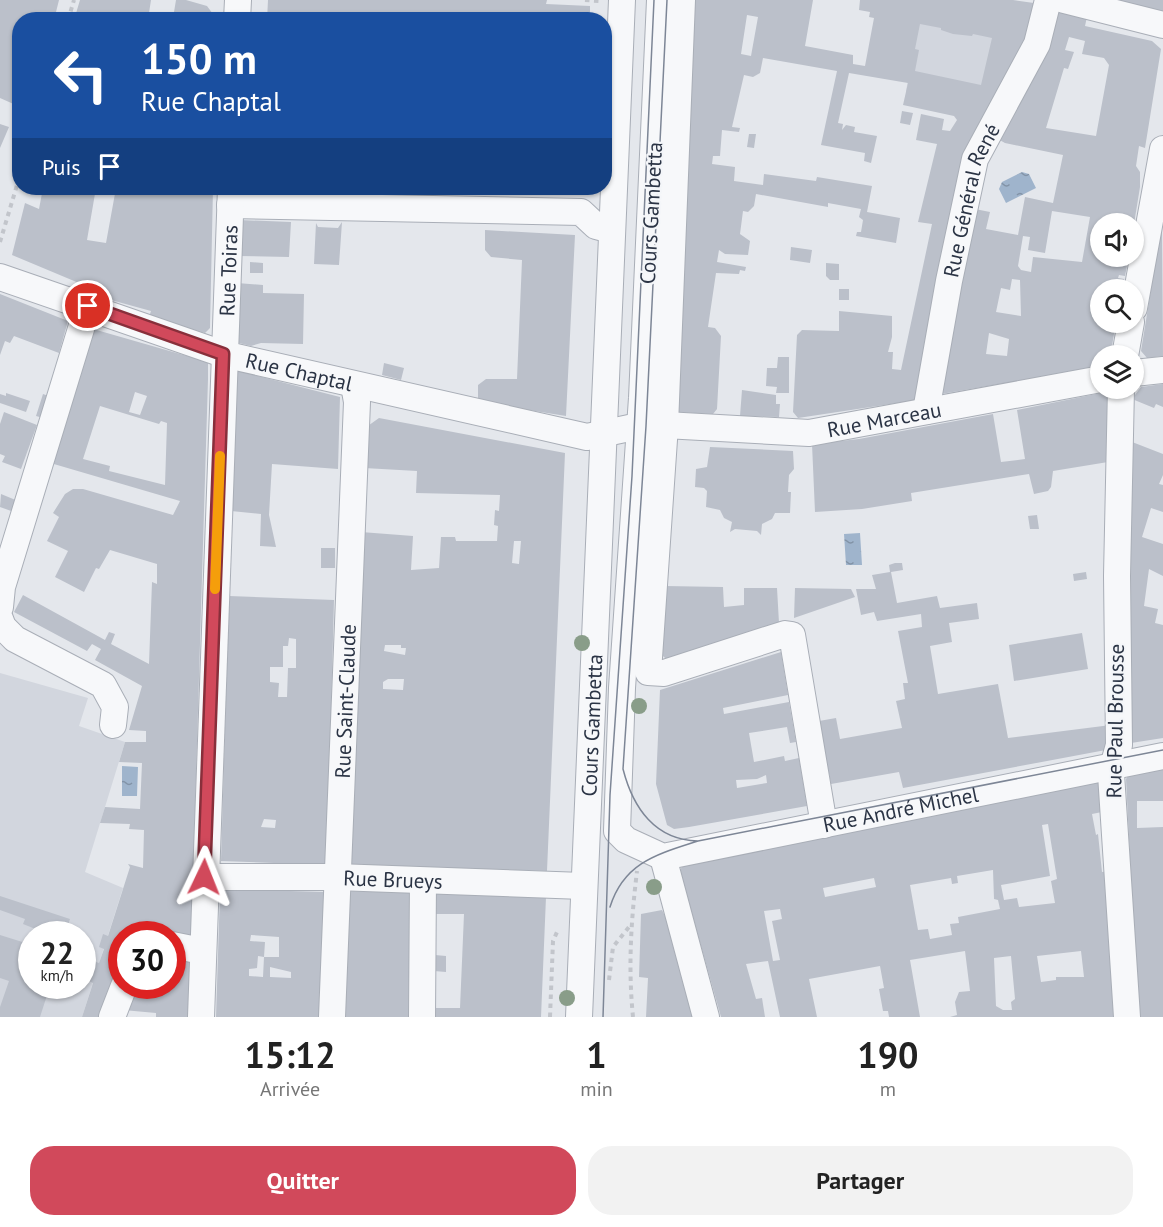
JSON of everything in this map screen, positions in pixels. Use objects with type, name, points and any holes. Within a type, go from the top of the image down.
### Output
[{"type":"street","name":"Cours Gambetta","points":[[579,1017],[622,0]]},
{"type":"street","name":"Cours Gambetta","points":[[660,0],[648,672],[664,673],[785,634],[792,635],[824,825]]},
{"type":"street","name":"Cours Gambetta","points":[[640,847],[617,831],[622,688],[653,426],[682,0]]},
{"type":"street","name":"Rue Général René","points":[[926,411],[949,281],[975,159],[1037,44],[1048,0]]},
{"type":"street","points":[[1064,0],[1163,25]]},
{"type":"street","points":[[1139,279],[1163,149]]},
{"type":"street","points":[[231,196],[581,212],[596,226],[611,230]]},
{"type":"street","name":"Rue Toiras","points":[[201,1017],[223,354],[231,196]]},
{"type":"street","name":"Rue Chaptal","points":[[0,277],[223,354],[576,436],[587,437],[604,433]]},
{"type":"street","points":[[0,607],[2,587],[88,306]]},
{"type":"street","points":[[1144,372],[1163,370]]},
{"type":"street","name":"Rue Marceau","points":[[653,426],[808,432],[1090,381]]},
{"type":"street","name":"Rue Saint-Claude","points":[[332,1017],[357,402],[354,385]]},
{"type":"street","name":"Rue Paul Brousse","points":[[1121,399],[1116,576],[1119,745],[1111,774],[1127,1017]]},
{"type":"street","points":[[604,433],[653,426]]},
{"type":"street","points":[[0,619],[3,627],[15,639],[103,685],[115,707],[113,725]]},
{"type":"street","name":"Rue André Michel","points":[[663,857],[1163,756]]},
{"type":"street","points":[[640,847],[663,857],[706,1017]]},
{"type":"street","name":"Rue Brueys","points":[[204,877],[336,877],[583,886]]},
{"type":"street","points":[[422,1017],[423,880]]},
{"type":"street","points":[[186,948],[202,951]]},
{"type":"street","points":[[112,1017],[119,999]]},
{"type":"path","points":[[585,0],[605,1]]},
{"type":"path","points":[[0,243],[14,195]]},
{"type":"path","points":[[633,1017],[629,976],[630,926],[640,847]]},
{"type":"path","points":[[609,980],[613,947],[630,926]]},
{"type":"path","points":[[550,1017],[553,941],[558,929]]},
{"type":"shaded area","points":[[1012,0],[990,108],[906,91],[918,24]]},
{"type":"shaded area","points":[[0,673],[88,698],[79,726],[125,742],[85,872],[123,888],[113,921],[108,921],[108,935],[96,973],[96,921],[18,921],[18,999],[88,999],[82,1017],[0,1017]]},
{"type":"water","points":[[1022,172],[1029,174],[1036,188],[1006,203],[999,189],[1002,182]]},
{"type":"water","points":[[860,533],[862,565],[846,565],[844,534]]},
{"type":"water","points":[[122,766],[138,767],[137,796],[122,796]]},
{"type":"building","points":[[0,0],[59,0],[56,12],[12,12],[12,103],[0,98]]},
{"type":"building","points":[[80,0],[151,0],[149,12],[76,12]]},
{"type":"building","points":[[176,0],[186,0],[207,6],[212,12],[174,12]]},
{"type":"building","points":[[268,0],[547,0],[546,4],[590,6],[590,12],[267,12]]},
{"type":"building","points":[[693,0],[813,0],[805,46],[853,55],[853,64],[865,66],[874,18],[869,17],[870,12],[859,10],[860,0],[1013,0],[1041,4],[996,111],[917,400],[798,418],[793,412],[797,335],[802,330],[839,331],[839,311],[892,316],[892,337],[888,352],[893,352],[892,369],[901,370],[932,224],[918,222],[937,144],[916,140],[921,114],[944,119],[942,130],[950,131],[957,120],[954,116],[903,105],[908,83],[849,73],[838,123],[843,124],[842,130],[846,125],[855,127],[854,132],[877,136],[871,163],[864,161],[865,153],[821,145],[837,71],[763,58],[760,73],[753,77],[744,75],[732,127],[740,128],[739,132],[722,130],[720,156],[713,156],[712,164],[735,167],[734,181],[763,185],[764,174],[816,181],[817,177],[872,186],[867,212],[900,218],[896,243],[856,236],[857,232],[861,232],[863,220],[859,217],[861,209],[828,203],[828,207],[756,194],[754,206],[748,212],[743,211],[740,234],[750,241],[748,255],[725,254],[719,250],[717,262],[746,267],[745,271],[740,270],[739,274],[716,273],[708,327],[715,328],[721,336],[717,409],[713,414],[675,412]],"holes":[[[747,15],[758,17],[751,56],[741,54]],[[920,24],[941,28],[953,34],[972,36],[973,34],[992,38],[981,85],[915,71],[919,50],[915,49]]]},
{"type":"building","points":[[1090,0],[1163,0],[1163,18]]},
{"type":"building","points":[[1062,6],[1088,12],[1085,26],[1152,41],[1161,49],[1145,148],[1139,146],[1136,166],[1140,172],[1140,187],[1136,213],[1090,213],[1090,217],[1090,267],[1127,267],[1125,276],[1119,275],[1118,278],[1124,279],[1090,279],[1090,333],[1114,333],[1112,345],[1090,345],[1090,368],[941,394],[970,208],[990,212],[986,229],[1018,235],[1025,197],[1053,203],[1063,155],[1005,143],[996,138],[1052,15]],"holes":[[[1069,37],[1085,41],[1082,54],[1104,58],[1109,65],[1096,136],[1046,128],[1064,68],[1068,69],[1074,52],[1065,50]],[[1052,211],[1090,217],[1082,262],[1033,257],[1031,272],[1021,270],[1018,266],[1023,236],[1030,237],[1028,250],[1045,253]],[[1012,279],[1020,280],[1021,316],[996,312],[1001,288],[1010,290]],[[989,333],[1009,339],[1007,356],[986,354]]]},
{"type":"building","points":[[902,111],[913,113],[910,125],[900,123]]},
{"type":"building","points":[[0,124],[9,127],[0,148]]},
{"type":"building","points":[[749,134],[756,134],[754,148],[747,147]]},
{"type":"building","points":[[42,195],[95,195],[87,240],[106,243],[115,195],[213,195],[210,328],[205,333],[149,317],[151,311],[100,297],[98,291],[12,255],[25,203],[39,209]]},
{"type":"building","points":[[239,220],[291,222],[289,257],[238,256]]},
{"type":"building","points":[[342,222],[339,265],[314,264],[316,223],[318,227],[338,228]]},
{"type":"building","points":[[1162,222],[1163,356],[1147,358],[1144,354],[1144,345],[1142,345]]},
{"type":"building","points":[[485,230],[575,235],[566,416],[478,402],[478,385],[486,379],[517,379],[522,260],[491,257],[485,250]]},
{"type":"building","points":[[791,247],[812,250],[810,263],[790,260]]},
{"type":"building","points":[[250,262],[263,263],[263,273],[250,273]]},
{"type":"building","points":[[826,263],[839,264],[839,280],[830,280],[826,276]]},
{"type":"building","points":[[237,283],[263,285],[263,293],[304,294],[303,344],[261,343],[251,346],[235,342]]},
{"type":"building","points":[[839,289],[849,289],[849,300],[839,300]]},
{"type":"building","points":[[0,294],[68,321],[59,353],[14,336],[10,343],[5,341],[0,355]]},
{"type":"building","points":[[93,329],[208,362],[191,942],[186,940],[186,921],[113,921],[130,867],[128,864],[143,868],[144,830],[129,829],[130,824],[100,823],[105,807],[140,809],[142,763],[119,762],[125,742],[146,742],[146,731],[129,730],[142,686],[95,660],[101,649],[92,644],[87,651],[14,612],[23,595],[105,640],[109,632],[115,634],[111,644],[149,664],[152,582],[157,584],[157,564],[110,550],[99,569],[96,568],[84,592],[55,577],[68,551],[47,541],[59,517],[53,513],[65,494],[73,489],[83,489],[173,515],[180,501],[47,462]],"holes":[[[135,392],[147,396],[140,415],[129,412]],[[100,406],[159,424],[161,421],[167,423],[165,485],[109,471],[110,466],[83,459]]]},
{"type":"building","points":[[778,357],[789,357],[789,393],[776,393],[777,387],[766,386],[767,368],[777,368]]},
{"type":"building","points":[[384,363],[404,368],[401,380],[382,375]]},
{"type":"building","points":[[235,370],[340,397],[338,469],[272,464],[269,515],[276,547],[260,546],[261,514],[231,511]]},
{"type":"building","points":[[1163,384],[1163,407],[1156,404],[1154,408],[1132,399],[1144,399],[1144,387]]},
{"type":"building","points":[[742,390],[776,395],[776,404],[780,404],[779,417],[740,416]]},
{"type":"building","points":[[6,393],[30,401],[26,412],[0,403],[0,394],[6,396]]},
{"type":"building","points":[[43,394],[54,398],[47,419],[36,416]]},
{"type":"building","points":[[1090,395],[1090,399],[1115,399],[1108,462],[1053,471],[1051,487],[1048,491],[1034,494],[1029,474],[911,493],[912,501],[862,509],[815,512],[812,444],[859,439],[993,414],[1001,462],[1025,459],[1017,410]]},
{"type":"building","points":[[4,412],[37,425],[21,469],[2,462],[5,456],[0,454],[0,424]]},
{"type":"building","points":[[379,418],[565,453],[547,871],[347,865],[361,532],[413,536],[411,570],[439,568],[441,537],[455,537],[456,541],[497,541],[498,526],[494,525],[495,510],[499,511],[500,495],[416,493],[417,471],[364,468],[365,428]],"holes":[[[514,541],[521,541],[519,564],[512,563]],[[385,645],[401,645],[401,648],[406,648],[405,655],[384,651]],[[388,679],[404,679],[403,690],[383,689],[383,682]]]},
{"type":"building","points":[[1127,440],[1163,454],[1163,475],[1159,484],[1163,485],[1163,512],[1151,508],[1142,537],[1163,544],[1163,576],[1149,569],[1144,606],[1158,609],[1155,623],[1163,625],[1163,738],[1131,743]]},
{"type":"building","points":[[710,447],[793,451],[794,469],[789,475],[788,492],[791,492],[790,513],[775,513],[772,519],[762,524],[761,535],[757,531],[735,529],[730,532],[732,522],[724,518],[720,510],[706,507],[707,491],[704,488],[695,487],[696,469],[707,467]]},
{"type":"building","points":[[1,494],[18,501],[14,512],[0,507]]},
{"type":"building","points":[[1037,515],[1039,529],[1030,529],[1028,516]]},
{"type":"building","points":[[321,548],[335,548],[335,568],[321,568]]},
{"type":"building","points":[[902,563],[903,570],[891,572],[897,603],[937,596],[940,608],[977,603],[979,619],[949,623],[952,642],[930,646],[938,694],[998,684],[1008,738],[1111,725],[1111,749],[903,788],[899,772],[831,784],[819,721],[836,718],[840,739],[902,728],[896,701],[905,699],[903,683],[908,683],[898,631],[922,627],[921,614],[877,621],[874,612],[861,615],[856,589],[876,589],[872,575],[890,572],[889,565]]},
{"type":"building","points":[[1086,572],[1087,579],[1074,581],[1073,574]]},
{"type":"building","points":[[665,586],[723,587],[724,607],[744,605],[744,588],[777,588],[779,623],[666,659],[661,654]]},
{"type":"building","points":[[795,588],[851,589],[855,597],[794,618]]},
{"type":"building","points":[[229,596],[334,600],[327,865],[221,861]],"holes":[[[289,638],[296,639],[296,668],[288,668],[287,697],[278,697],[279,683],[270,682],[270,667],[283,667],[283,646],[288,646]],[[264,819],[276,820],[275,828],[261,827]]]},
{"type":"building","points":[[1082,633],[1088,669],[1014,681],[1009,645]]},
{"type":"building","points":[[781,652],[788,695],[723,708],[724,714],[789,702],[796,742],[790,743],[787,727],[749,733],[754,762],[784,756],[785,761],[799,758],[807,806],[689,827],[674,829],[667,825],[656,784],[660,690]],"holes":[[[766,775],[767,783],[737,788],[736,780],[757,779]]]},
{"type":"building","points":[[1163,767],[1163,801],[1137,801],[1137,828],[1163,827],[1163,1017],[1138,1017],[1126,779],[1130,773]]},
{"type":"building","points":[[1098,779],[1106,787],[1107,811],[1092,814],[1096,835],[1098,834],[1102,872],[1110,871],[1117,1017],[950,1017],[957,1015],[955,1002],[959,992],[970,991],[965,951],[910,960],[920,1017],[889,1017],[888,1011],[883,1011],[879,989],[884,988],[880,966],[809,979],[817,1017],[780,1017],[768,961],[746,964],[756,999],[762,998],[765,1017],[721,1017],[680,871],[685,859]],"holes":[[[1048,824],[1057,879],[1051,881],[1055,903],[1019,907],[1017,898],[1004,900],[1001,885],[1050,876],[1042,825]],[[993,870],[994,899],[998,900],[1000,909],[958,917],[959,923],[950,924],[952,935],[930,939],[928,929],[918,930],[910,885],[951,878],[952,884],[958,883],[957,876]],[[874,878],[876,887],[825,897],[823,888]],[[780,909],[782,919],[772,921],[780,960],[773,961],[764,911]],[[1081,951],[1084,977],[1056,977],[1056,980],[1041,982],[1037,956]],[[1011,956],[1015,999],[1011,1002],[1012,1010],[1003,1010],[996,1006],[994,958]]]},
{"type":"building","points":[[223,889],[327,892],[322,1017],[216,1017],[220,892]],"holes":[[[251,935],[279,937],[279,957],[264,957],[265,942],[250,941]],[[258,956],[264,957],[263,977],[249,976],[249,969],[257,968]],[[270,967],[291,972],[291,978],[270,977]]]},
{"type":"building","points":[[348,891],[411,893],[408,1017],[343,1017]]},
{"type":"building","points":[[436,894],[546,897],[541,1017],[433,1017],[433,1008],[460,1008],[464,914],[436,914]]},
{"type":"building","points":[[0,896],[70,919],[69,921],[24,921],[25,919],[0,910]]},
{"type":"building","points":[[662,910],[670,926],[693,1017],[646,1017],[648,978],[639,977],[641,914]]},
{"type":"building","points":[[103,934],[108,936],[109,999],[101,1017],[82,1017],[88,999],[96,999],[96,962],[99,963],[104,949],[99,947]]},
{"type":"building","points":[[0,935],[18,941],[18,999],[46,999],[40,1017],[0,1017],[0,1007],[9,981],[0,978]]},
{"type":"building","points":[[186,955],[190,956],[189,1017],[156,1017],[156,1013],[123,1010],[127,999],[186,999]]},
{"type":"building","points":[[435,955],[446,956],[446,972],[434,971]]},
{"type":"tram line","points":[[603,1017],[610,795],[632,476],[654,0]]},
{"type":"tram line","points":[[667,0],[646,426],[623,769],[633,797],[648,819],[670,835],[698,841]]},
{"type":"tram line","points":[[610,907],[616,892],[633,870],[669,850],[698,841],[1163,750]]},
{"type":"slow traffic","points":[[215,589],[220,456]]},
{"type":"route","points":[[88,306],[223,354],[204,877]]}]
